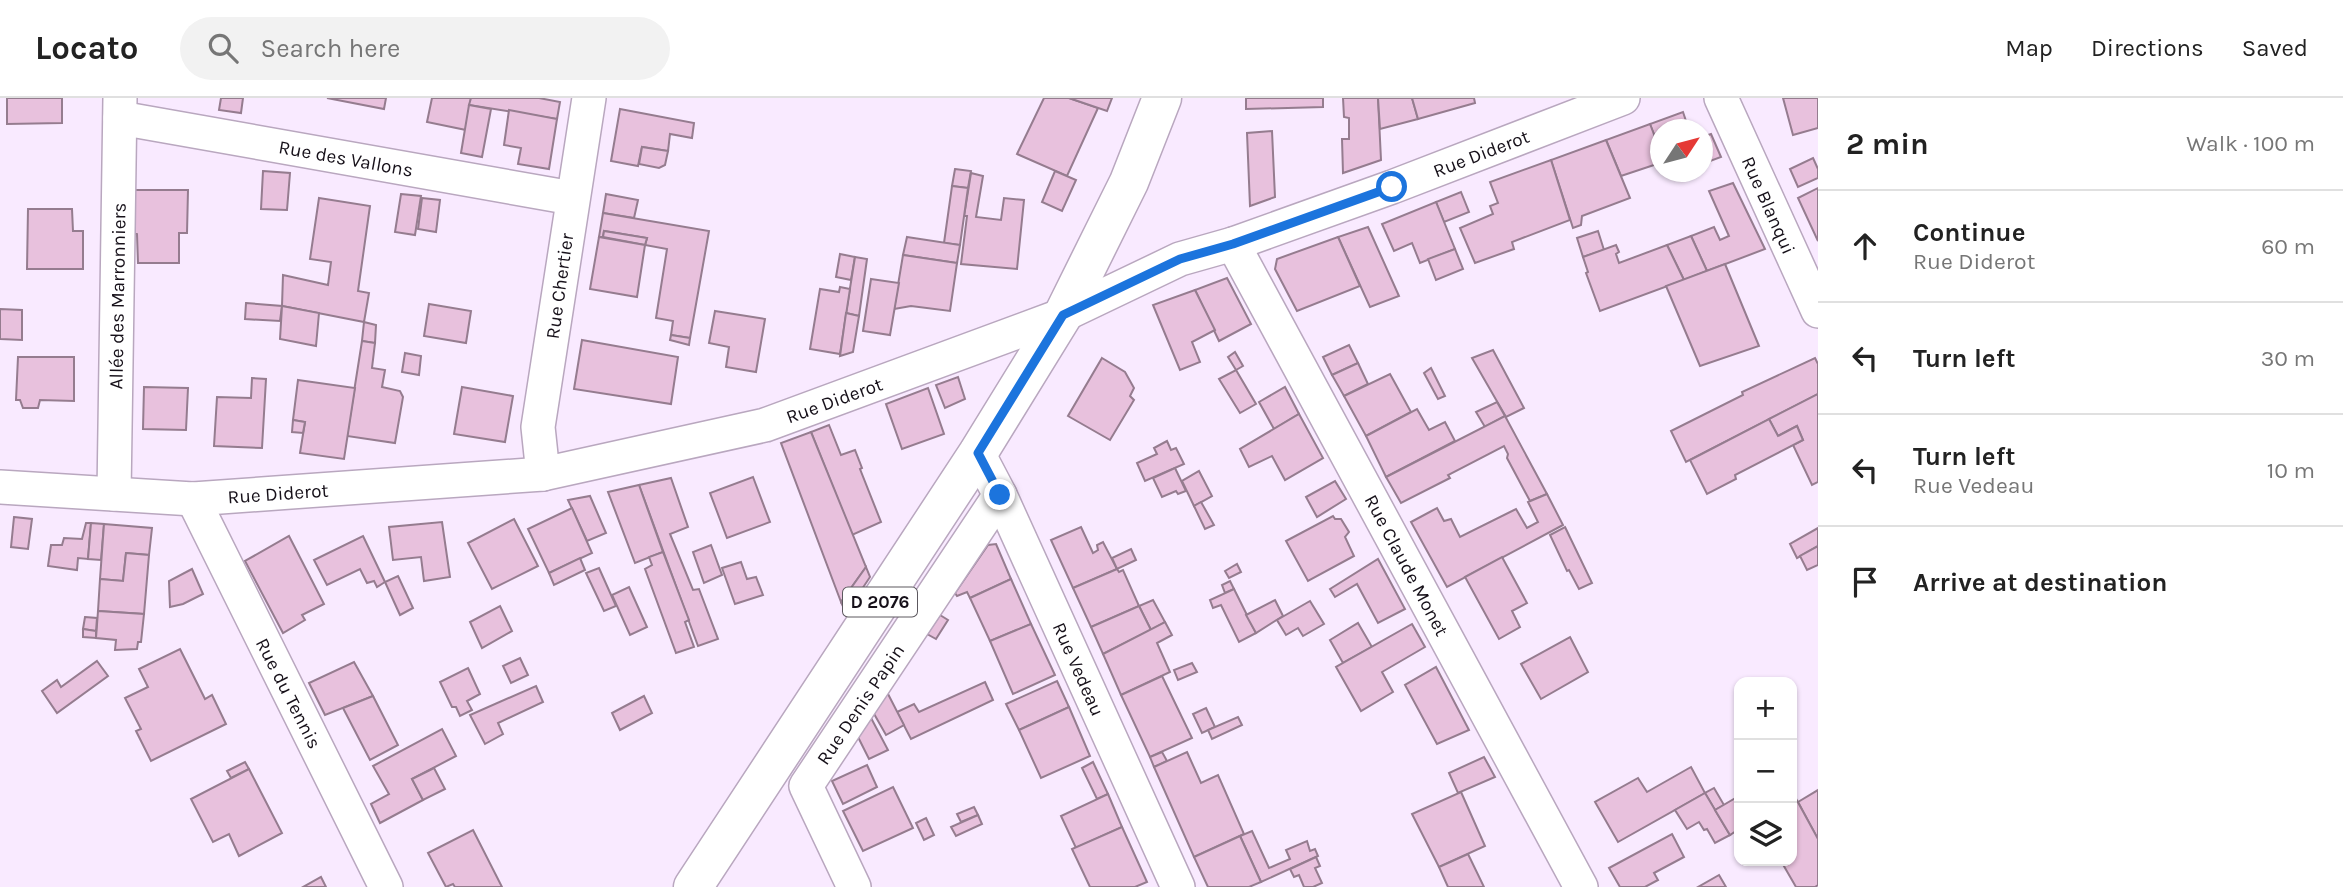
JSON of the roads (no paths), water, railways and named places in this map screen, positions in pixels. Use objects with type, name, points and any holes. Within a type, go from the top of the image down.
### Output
[{"type":"main road","name":"D 2076","points":[[693,887],[978,453],[1063,315],[1129,182],[1163,98]]},
{"type":"street","name":"Rue Chertier","points":[[543,474],[538,427],[589,98]]},
{"type":"street","name":"Rue Diderot","points":[[0,487],[193,499],[543,474],[765,425],[1063,315],[1180,259],[1233,244],[1392,187],[1623,98]]},
{"type":"street","name":"Rue Blanqui","points":[[1721,98],[1818,312]]},
{"type":"street","name":"Rue des Vallons","points":[[120,108],[572,198]]},
{"type":"street","name":"Allée des Marronniers","points":[[114,494],[120,108]]},
{"type":"street","name":"Rue Claude Monet","points":[[1233,244],[1581,887]]},
{"type":"street","name":"Rue Vedeau","points":[[978,453],[1000,495],[1178,887]]},
{"type":"street","name":"Rue Denis Papin","points":[[854,887],[806,786],[1000,495]]},
{"type":"street","name":"Rue du Tennis","points":[[193,499],[386,887]]}]
